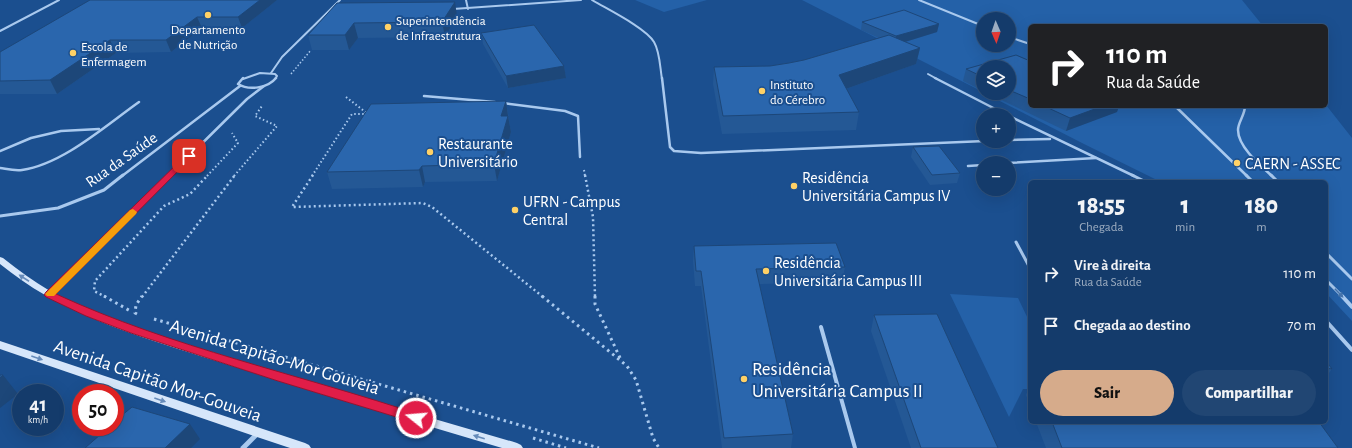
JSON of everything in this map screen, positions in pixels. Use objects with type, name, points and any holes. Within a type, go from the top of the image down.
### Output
[{"type":"main road","name":"Avenida Capitão-Mor Gouveia","points":[[0,260],[15,273],[49,295],[90,314],[282,378],[517,448]]},
{"type":"main road","name":"Avenida Capitão Mor-Gouveia","points":[[0,345],[305,448]]},
{"type":"street","points":[[243,448],[258,433]]},
{"type":"lane","points":[[0,31],[59,0]]},
{"type":"lane","points":[[49,295],[248,99],[264,86],[276,79],[277,76],[271,73],[282,57],[340,0]]},
{"type":"lane","points":[[466,0],[468,9]]},
{"type":"lane","points":[[449,10],[582,0]]},
{"type":"lane","points":[[592,0],[653,40],[662,77],[670,147],[674,151],[701,153],[976,141]]},
{"type":"lane","points":[[919,0],[976,23]]},
{"type":"lane","points":[[335,5],[342,5]]},
{"type":"lane","points":[[1016,39],[1028,43]]},
{"type":"lane","name":"Rua da Saúde","points":[[0,216],[58,208],[104,190],[240,86],[238,84],[244,77],[254,74],[271,73]]},
{"type":"lane","points":[[928,74],[993,108]]},
{"type":"lane","points":[[240,86],[250,88],[264,86]]},
{"type":"lane","points":[[424,96],[492,101],[571,112],[578,116],[579,119],[580,157]]},
{"type":"lane","points":[[0,168],[20,170],[35,166],[68,151],[139,102]]},
{"type":"lane","points":[[1177,108],[1251,180]]},
{"type":"lane","points":[[1245,108],[1238,131],[1240,139],[1260,164],[1276,180]]},
{"type":"lane","points":[[1016,120],[1052,139],[1098,158],[1142,180]]},
{"type":"lane","points":[[0,151],[38,136],[61,131],[100,128]]},
{"type":"lane","points":[[1016,140],[1052,139]]},
{"type":"lane","points":[[1016,163],[1098,158]]},
{"type":"lane","points":[[968,166],[976,165]]},
{"type":"lane","points":[[1016,242],[1028,264]]},
{"type":"lane","points":[[1328,255],[1352,279]]},
{"type":"lane","points":[[1328,282],[1352,307]]},
{"type":"lane","points":[[1328,322],[1352,350]]},
{"type":"lane","points":[[821,327],[855,448]]},
{"type":"path","points":[[288,77],[312,48]]},
{"type":"path","points":[[346,97],[369,114],[352,114],[292,206],[423,203],[432,207],[627,366],[636,380],[653,438],[659,448]]},
{"type":"path","points":[[135,313],[136,305],[192,229],[249,156],[277,126],[255,116],[266,102]]},
{"type":"path","points":[[142,316],[94,292],[95,281],[164,206],[190,194],[238,143],[230,129]]},
{"type":"path","points":[[580,157],[588,183],[593,217],[595,304],[622,362]]},
{"type":"path","points":[[171,328],[150,319],[599,448]]},
{"type":"path","points":[[528,437],[566,448]]},
{"type":"shaded area","points":[[635,0],[707,0],[664,12]]},
{"type":"shaded area","name":"CAERN - ASSEC","points":[[802,0],[1242,0],[1261,24],[1028,24],[1028,108],[1328,108],[1352,138],[1352,321],[1328,295],[1328,180],[1157,180],[998,100],[1016,100],[1016,60],[976,60],[976,88]]},
{"type":"shaded area","points":[[950,294],[1018,298],[1028,319],[1028,389],[1023,389],[1009,417]]},
{"type":"building","points":[[90,0],[260,0],[238,17],[197,17],[166,40],[110,40],[50,80],[0,81],[0,52]]},
{"type":"building","points":[[455,2],[442,22],[354,23],[345,35],[308,35],[337,3]]},
{"type":"building","points":[[904,10],[939,24],[896,36],[862,22]]},
{"type":"building","points":[[534,25],[564,66],[506,76],[481,33]]},
{"type":"building","points":[[889,35],[920,48],[839,75],[859,112],[723,116],[714,67],[770,66],[789,63]]},
{"type":"building","points":[[1016,55],[1028,60],[1028,98],[1016,93],[1016,60],[998,60]]},
{"type":"building","points":[[976,66],[976,74],[966,69]]},
{"type":"building","name":"Restaurante Universitário","points":[[506,101],[501,116],[508,116],[494,164],[422,166],[419,170],[327,172],[371,104]]},
{"type":"building","points":[[1048,108],[1098,108],[1070,118]]},
{"type":"building","points":[[939,146],[960,173],[932,175],[913,147]]},
{"type":"building","points":[[836,243],[845,267],[756,269],[793,434],[724,438],[701,271],[696,271],[694,246]]},
{"type":"building","points":[[937,314],[998,448],[921,448],[874,315]]},
{"type":"building","points":[[132,407],[190,424],[165,448],[85,448],[99,436],[124,436],[124,414]]},
{"type":"building","points":[[1053,424],[1320,424],[1338,448],[1062,448]]},
{"type":"slow traffic","points":[[50,294],[133,212]]},
{"type":"place","name":"Departamento de Nutrição","points":[[208,15]]},
{"type":"place","name":"Superintendência de Infraestrutura","points":[[388,27]]},
{"type":"place","name":"Escola de Enfermagem","points":[[73,53]]},
{"type":"place","name":"Instituto do Cérebro","points":[[762,91]]},
{"type":"place","name":"Restaurante Universitário","points":[[430,152]]},
{"type":"place","name":"CAERN - ASSEC","points":[[1237,163]]},
{"type":"place","name":"Residência Universitária Campus IV","points":[[794,186]]},
{"type":"place","name":"UFRN - Campus Central","points":[[515,210]]},
{"type":"place","name":"Residência Universitária Campus III","points":[[766,271]]},
{"type":"place","name":"Residência Universitária Campus II","points":[[744,379]]},
{"type":"route","points":[[189,156],[49,295],[90,314],[135,330],[282,378],[416,418]]}]
